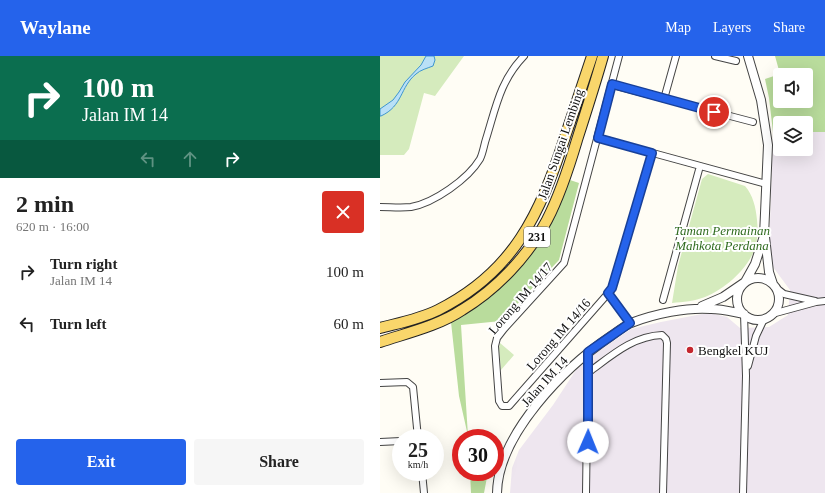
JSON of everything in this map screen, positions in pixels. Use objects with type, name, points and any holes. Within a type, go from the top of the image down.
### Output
[{"type":"main road","name":"Jalan Sungai Lembing","points":[[380,328],[437,311],[457,300],[477,287],[513,250],[537,212],[554,172],[592,56]]},
{"type":"main road","name":"Jalan Sungai Lembing","points":[[380,342],[434,324],[462,311],[493,288],[519,261],[547,220],[565,178],[603,56]]},
{"type":"street","points":[[380,207],[411,207],[428,201],[449,189],[466,176],[480,159],[498,99],[506,80],[524,56]]},
{"type":"street","name":"Lorong IM 14/17","points":[[504,407],[499,401],[495,346],[497,338],[564,263],[619,56]]},
{"type":"street","points":[[664,99],[676,56]]},
{"type":"street","points":[[714,56],[736,62]]},
{"type":"street","points":[[748,56],[761,100],[766,128],[768,152],[764,236],[769,272],[779,296],[776,310],[764,319],[755,320],[740,310],[737,301],[739,290],[755,264],[764,236]]},
{"type":"street","points":[[612,84],[752,122]]},
{"type":"street","points":[[598,138],[766,184]]},
{"type":"street","name":"Lorong IM 14/16","points":[[504,407],[509,406],[612,288],[652,153]]},
{"type":"street","points":[[663,300],[700,166]]},
{"type":"street","points":[[696,309],[723,297],[745,282],[757,278],[766,280],[784,294],[816,302]]},
{"type":"street","points":[[608,293],[630,323]]},
{"type":"street","points":[[772,314],[825,301]]},
{"type":"street","points":[[696,309],[721,310],[744,314]]},
{"type":"street","name":"Jalan IM 14","points":[[497,493],[501,469],[508,448],[524,422],[545,395],[566,372],[588,352],[630,323],[663,314],[696,309]]},
{"type":"street","points":[[743,493],[746,376],[744,314]]},
{"type":"street","points":[[746,376],[756,336],[764,319]]},
{"type":"street","points":[[589,372],[626,345],[634,341],[658,335],[662,335],[666,339],[663,493]]},
{"type":"street","points":[[586,493],[589,372],[588,352]]},
{"type":"street","points":[[380,383],[407,382],[413,387],[417,429]]},
{"type":"street","points":[[380,442],[392,441]]},
{"type":"street","points":[[423,481],[424,493]]},
{"type":"shaded area","points":[[773,132],[773,156],[813,156],[813,132],[825,132],[825,493],[510,493],[512,468],[519,450],[553,405],[576,370],[594,354],[631,329],[702,314],[714,314],[727,317],[740,328],[769,327],[788,315],[790,290],[773,267],[769,252]]},
{"type":"green space","points":[[380,56],[464,56],[435,96],[424,93],[409,149],[404,155],[380,155]]},
{"type":"green space","points":[[775,56],[825,56],[825,132],[813,132],[813,116],[773,116],[773,132],[765,79],[773,76],[773,108],[813,108],[813,68],[778,68]]},
{"type":"green space","name":"Taman Permainan Mahkota Perdana","points":[[708,174],[745,186],[750,193],[757,215],[758,232],[754,251],[740,272],[713,294],[689,301],[672,303],[678,266],[702,179]]},
{"type":"green space","points":[[570,180],[579,183],[559,260],[501,321],[461,325],[466,429],[459,396],[451,322],[469,312],[499,289],[527,260],[537,244]]},
{"type":"green space","points":[[500,343],[514,355],[501,370],[499,348]]},
{"type":"green space","points":[[470,481],[486,481],[484,493],[471,493]]},
{"type":"water","points":[[426,56],[434,56],[435,60],[433,66],[416,74],[407,85],[394,107],[380,116],[380,109],[393,100],[405,82],[421,65]]},
{"type":"place","name":"Bengkel KUJ","points":[[690,350]]},
{"type":"route","points":[[588,442],[588,352],[630,323],[608,293],[612,288],[652,153],[598,138],[612,84],[714,112]]}]
